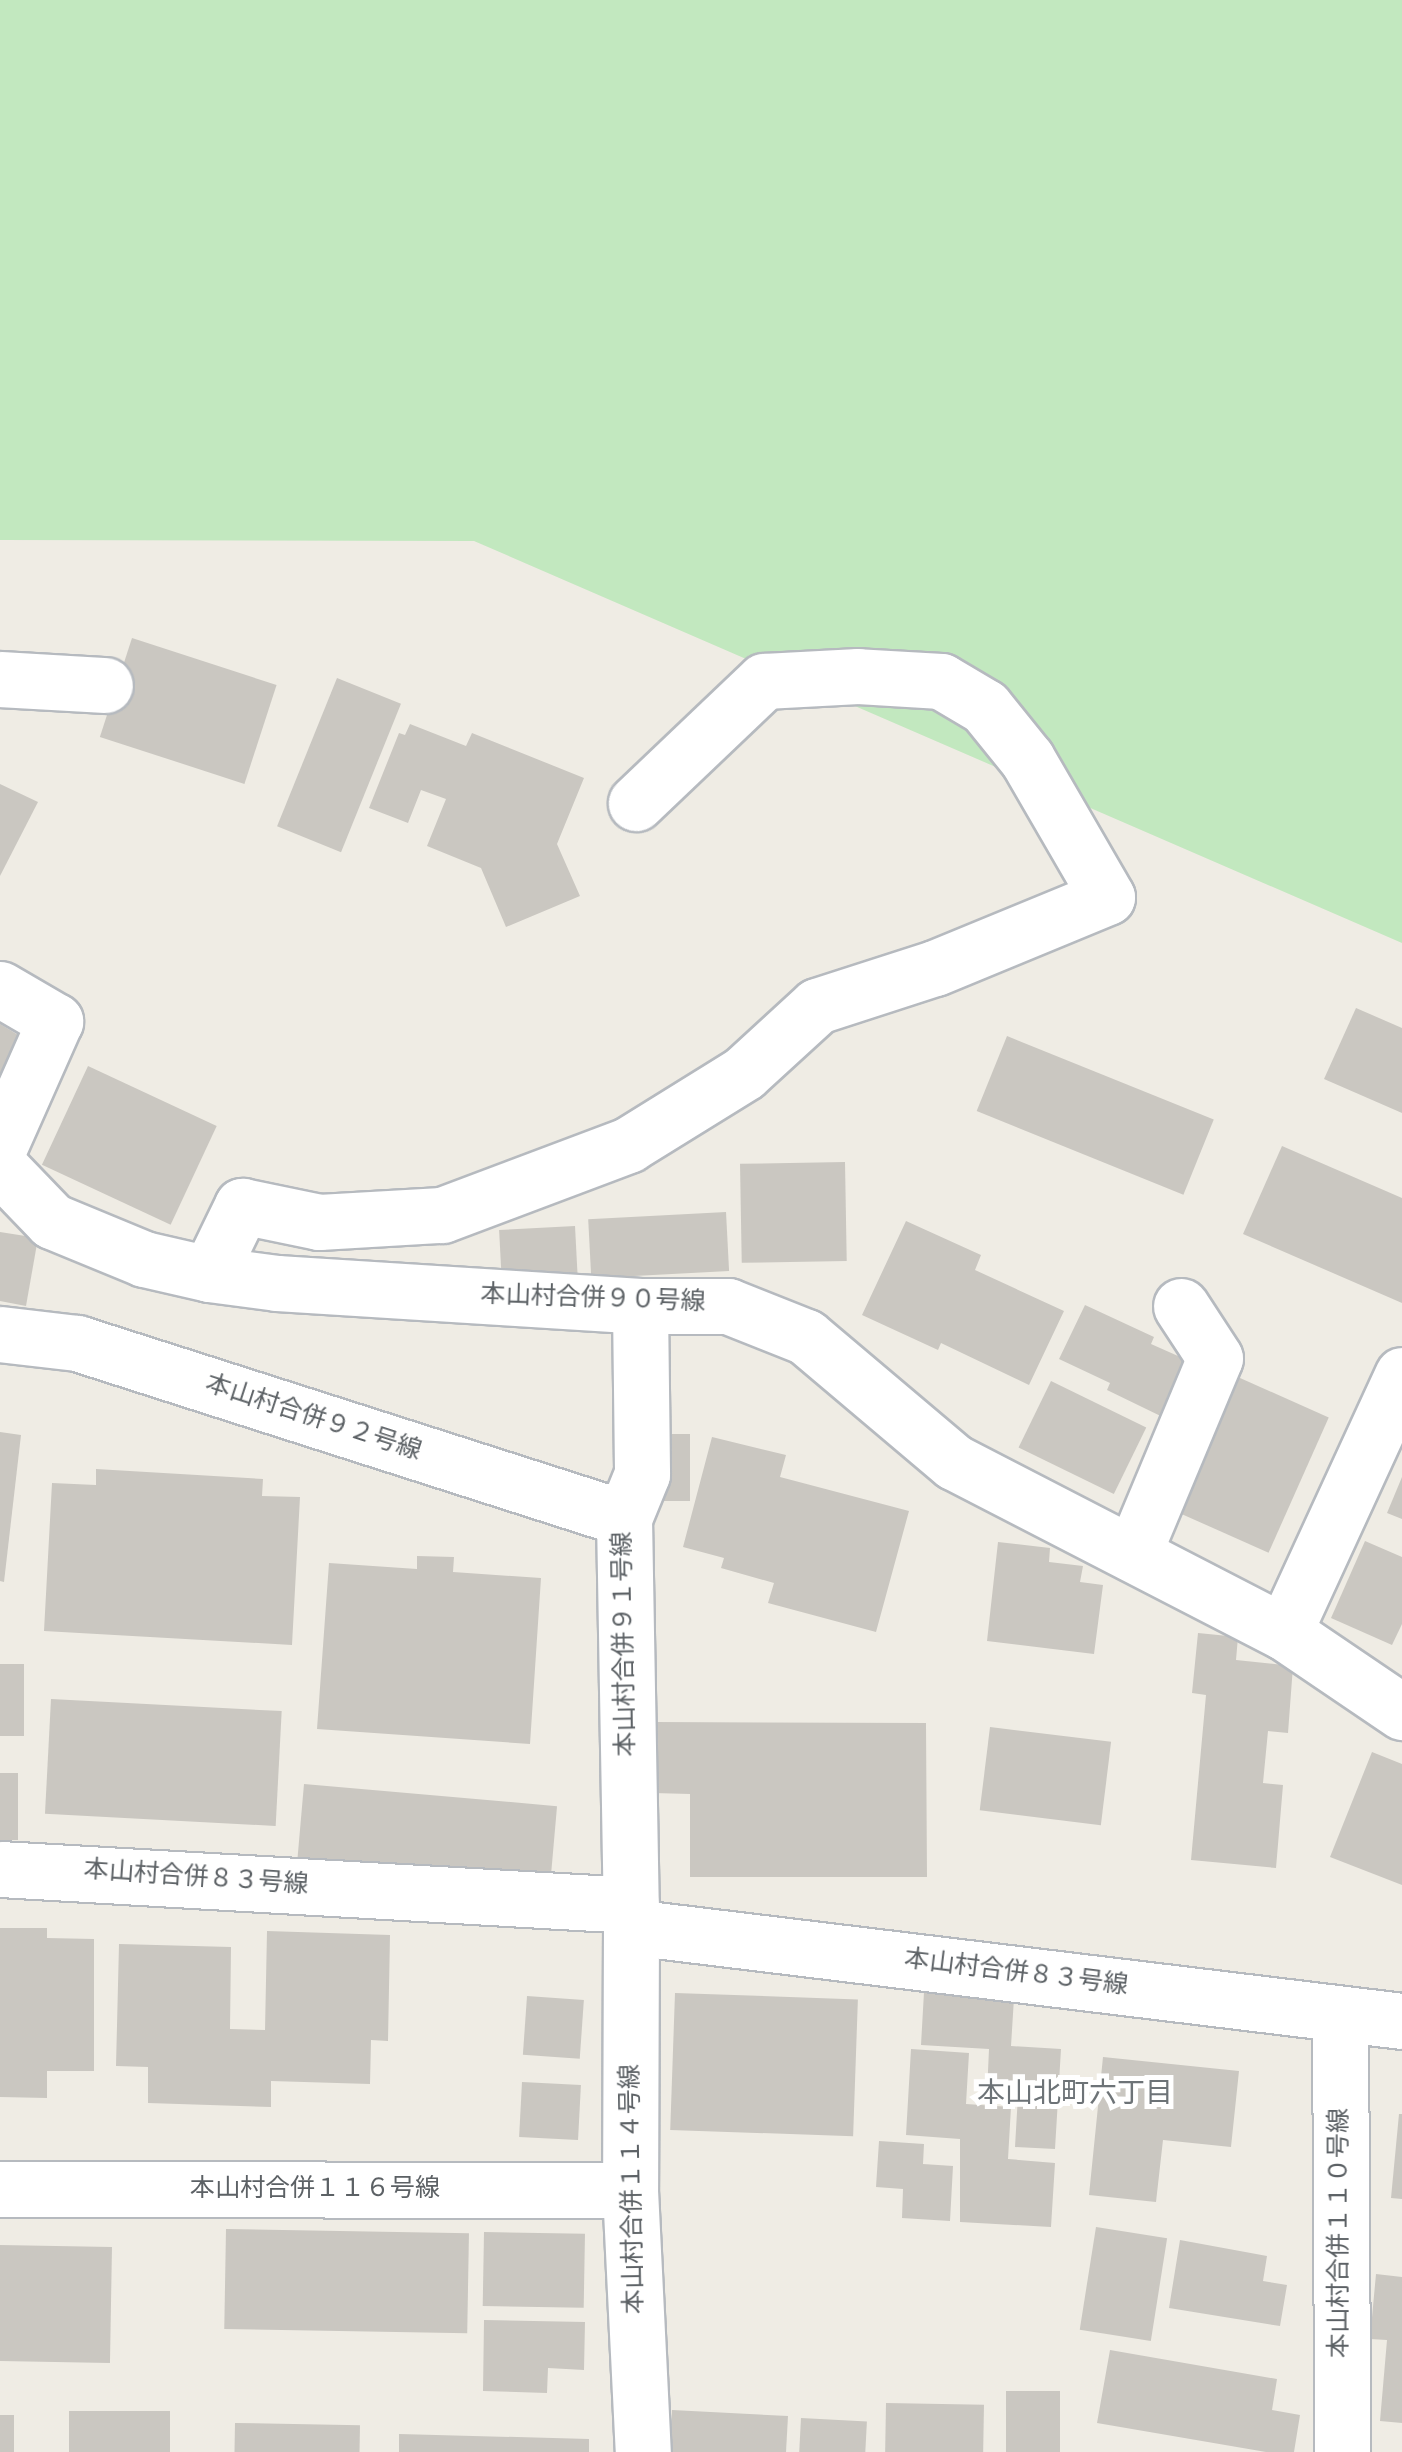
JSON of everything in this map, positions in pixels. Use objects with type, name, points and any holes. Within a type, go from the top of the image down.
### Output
[{"type":"street","points":[[209,1274],[242,1206],[319,1222],[442,1216],[628,1146],[744,1073],[817,1006],[935,968],[1107,897],[1027,759],[985,708],[942,682],[858,676],[764,681],[636,803]]},
{"type":"street","points":[[0,679],[105,686]]},
{"type":"street","points":[[0,989],[55,1021],[0,1145]]},
{"type":"street","name":"本山村合併９０号線","points":[[0,1168],[52,1222],[144,1260],[209,1274],[277,1283],[640,1306],[728,1306],[806,1337],[954,1462],[1284,1632],[1402,1712]]},
{"type":"street","name":"本山村合併９１号線","points":[[631,1916],[624,1518],[642,1474],[640,1306]]},
{"type":"street","points":[[1133,1554],[1215,1358],[1180,1306]]},
{"type":"street","name":"本山村合併９２号線","points":[[0,1334],[76,1343],[624,1518]]},
{"type":"street","points":[[1284,1632],[1402,1376]]},
{"type":"street","name":"本山村合併８３号線","points":[[0,1869],[631,1916],[1402,2021]]},
{"type":"street","name":"本山村合併１１４号線","points":[[631,1916],[630,2190],[644,2452]]},
{"type":"street","name":"本山村合併１１０号線","points":[[1340,2014],[1342,2452]]},
{"type":"street","name":"本山村合併１１６号線","points":[[0,2189],[630,2190]]},
{"type":"green space","points":[[0,0],[1402,0],[1402,943],[474,541],[0,540]]},
{"type":"building","points":[[132,638],[277,685],[244,784],[100,737]]},
{"type":"building","points":[[337,678],[401,704],[341,852],[277,826]]},
{"type":"building","points":[[410,724],[466,746],[472,733],[584,778],[557,844],[580,896],[506,927],[481,868],[427,846],[446,799],[421,790],[408,823],[369,808],[399,733],[405,735]]},
{"type":"building","points":[[0,784],[38,802],[0,876]]},
{"type":"building","points":[[1356,1008],[1402,1028],[1402,1113],[1324,1079]]},
{"type":"building","points":[[0,1024],[23,1038],[0,1078]]},
{"type":"building","points":[[1007,1036],[1214,1120],[1183,1195],[977,1111]]},
{"type":"building","points":[[88,1066],[217,1126],[171,1225],[42,1165]]},
{"type":"building","points":[[1282,1146],[1402,1198],[1402,1303],[1243,1234]]},
{"type":"building","points":[[845,1162],[847,1261],[742,1263],[740,1164]]},
{"type":"building","points":[[726,1212],[729,1271],[591,1278],[588,1219]]},
{"type":"building","points":[[906,1221],[981,1255],[975,1270],[1064,1311],[1029,1385],[941,1343],[938,1350],[862,1315]]},
{"type":"building","points":[[575,1226],[578,1281],[502,1285],[499,1230]]},
{"type":"building","points":[[0,1232],[38,1238],[26,1306],[0,1301]]},
{"type":"building","points":[[1085,1305],[1154,1337],[1151,1344],[1187,1360],[1175,1423],[1107,1390],[1110,1383],[1059,1359]]},
{"type":"building","points":[[1231,1374],[1329,1418],[1269,1553],[1171,1509]]},
{"type":"building","points":[[1051,1381],[1146,1427],[1114,1494],[1019,1448]]},
{"type":"building","points":[[0,1432],[21,1435],[4,1582],[0,1581]]},
{"type":"building","points":[[654,1434],[690,1434],[690,1501],[654,1501]]},
{"type":"building","points":[[712,1437],[786,1455],[780,1477],[909,1511],[876,1632],[768,1603],[774,1583],[721,1568],[724,1558],[683,1547]]},
{"type":"building","points":[[96,1469],[263,1479],[262,1496],[300,1497],[292,1645],[44,1631],[52,1483],[96,1485]]},
{"type":"building","points":[[1402,1477],[1402,1519],[1387,1513]]},
{"type":"building","points":[[1365,1541],[1402,1557],[1402,1624],[1392,1645],[1331,1618]]},
{"type":"building","points":[[998,1542],[1050,1548],[1049,1562],[1083,1566],[1080,1582],[1103,1585],[1094,1654],[987,1641]]},
{"type":"building","points":[[417,1556],[454,1557],[453,1572],[541,1578],[530,1744],[317,1729],[329,1563],[417,1569]]},
{"type":"building","points":[[1198,1633],[1238,1637],[1236,1660],[1293,1666],[1288,1733],[1268,1731],[1263,1783],[1283,1785],[1276,1868],[1191,1860],[1206,1695],[1192,1693]]},
{"type":"building","points":[[0,1664],[24,1664],[24,1736],[0,1736]]},
{"type":"building","points":[[51,1699],[282,1711],[276,1826],[45,1814]]},
{"type":"building","points":[[654,1722],[926,1723],[927,1877],[690,1877],[690,1794],[653,1793]]},
{"type":"building","points":[[990,1727],[1111,1742],[1101,1825],[980,1810]]},
{"type":"building","points":[[1372,1752],[1402,1764],[1402,1885],[1330,1857]]},
{"type":"building","points":[[0,1773],[18,1773],[18,1840],[0,1840]]},
{"type":"building","points":[[304,1784],[557,1806],[550,1881],[297,1859]]},
{"type":"building","points":[[0,1928],[47,1928],[47,1938],[94,1939],[94,2071],[47,2071],[47,2098],[0,2097]]},
{"type":"building","points":[[267,1931],[390,1935],[388,2041],[371,2040],[370,2084],[271,2081],[271,2107],[148,2103],[148,2067],[116,2066],[119,1944],[231,1947],[230,2029],[265,2030]]},
{"type":"building","points":[[924,1992],[1014,1998],[1011,2046],[1061,2049],[1055,2149],[1015,2147],[1018,2095],[987,2093],[989,2049],[921,2045]]},
{"type":"building","points":[[675,1993],[858,1999],[853,2136],[670,2130]]},
{"type":"building","points":[[527,1996],[584,2000],[580,2059],[523,2055]]},
{"type":"building","points":[[911,2049],[969,2053],[966,2104],[1011,2107],[1008,2159],[1055,2163],[1051,2227],[960,2222],[960,2139],[906,2135]]},
{"type":"building","points":[[1103,2057],[1239,2071],[1231,2147],[1163,2140],[1156,2202],[1089,2195]]},
{"type":"building","points":[[522,2082],[581,2085],[578,2140],[519,2137]]},
{"type":"building","points":[[1402,2114],[1402,2199],[1391,2198]]},
{"type":"building","points":[[879,2141],[924,2144],[923,2164],[953,2166],[950,2221],[902,2218],[903,2189],[876,2187]]},
{"type":"building","points":[[1096,2227],[1167,2238],[1151,2341],[1080,2330]]},
{"type":"building","points":[[226,2229],[469,2233],[467,2333],[224,2329]]},
{"type":"building","points":[[484,2232],[585,2234],[584,2308],[483,2306]]},
{"type":"building","points":[[1180,2240],[1267,2256],[1263,2281],[1287,2285],[1280,2326],[1169,2308]]},
{"type":"building","points":[[0,2245],[112,2247],[110,2363],[0,2361]]},
{"type":"building","points":[[1376,2274],[1402,2277],[1402,2423],[1380,2421],[1387,2340],[1370,2339]]},
{"type":"building","points":[[484,2320],[585,2322],[584,2370],[548,2368],[547,2393],[483,2391]]},
{"type":"building","points":[[1110,2350],[1277,2379],[1272,2410],[1300,2415],[1294,2452],[1266,2452],[1097,2423]]},
{"type":"building","points":[[1006,2391],[1060,2391],[1060,2452],[1006,2452]]},
{"type":"building","points":[[886,2403],[984,2405],[983,2452],[885,2452]]},
{"type":"building","points":[[672,2410],[788,2416],[786,2452],[670,2452]]},
{"type":"building","points":[[69,2411],[170,2411],[170,2452],[69,2452]]},
{"type":"building","points":[[0,2415],[14,2415],[14,2452],[0,2452]]},
{"type":"building","points":[[801,2418],[867,2421],[865,2452],[799,2452]]},
{"type":"building","points":[[235,2423],[360,2425],[360,2452],[234,2452]]},
{"type":"building","points":[[399,2434],[589,2439],[589,2452],[399,2452]]},
{"type":"district","name":"本山北町六丁目","points":[[1075,2095]]}]
